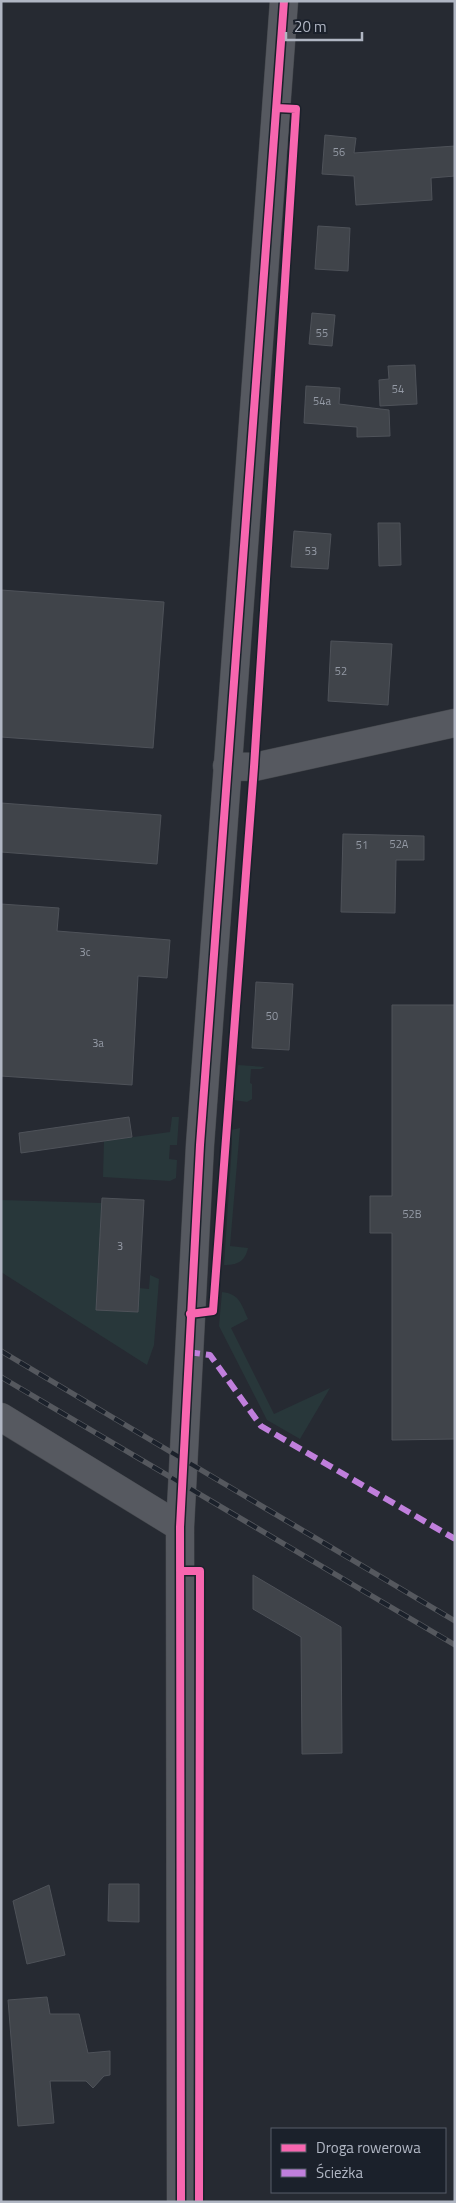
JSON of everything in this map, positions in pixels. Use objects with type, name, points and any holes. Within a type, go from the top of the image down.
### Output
[{"type":"street","points":[[181,2202],[180,1527],[200,1145],[284,1]]},
{"type":"street","points":[[227,766],[254,767],[455,723]]},
{"type":"street","points":[[1,1417],[180,1527]]},
{"type":"shaded area","points":[[238,1065],[265,1067],[251,1069],[252,1099],[247,1102],[234,1100]]},
{"type":"shaded area","points":[[172,1117],[179,1117],[177,1145],[170,1145],[169,1159],[177,1160],[176,1178],[170,1181],[103,1177],[104,1141],[170,1132]]},
{"type":"shaded area","points":[[240,1128],[230,1246],[248,1248],[243,1260],[224,1265],[232,1144],[231,1130]]},
{"type":"shaded area","points":[[1,1200],[102,1203],[139,1288],[149,1289],[150,1275],[159,1279],[154,1345],[147,1365],[1,1272]]},
{"type":"shaded area","points":[[222,1292],[236,1297],[248,1319],[231,1328],[274,1414],[330,1388],[300,1439],[267,1420],[219,1326]]},
{"type":"building","points":[[325,135],[356,138],[354,153],[455,146],[455,176],[431,178],[432,200],[356,205],[354,176],[322,174]]},
{"type":"building","points":[[318,226],[350,228],[348,271],[315,269]]},
{"type":"building","points":[[312,313],[335,315],[332,346],[309,344]]},
{"type":"building","points":[[415,365],[417,404],[380,406],[379,380],[389,379],[388,366]]},
{"type":"building","points":[[306,386],[340,388],[339,404],[389,410],[390,436],[357,437],[357,427],[304,423]]},
{"type":"building","points":[[378,523],[400,523],[401,565],[379,566]]},
{"type":"building","points":[[294,531],[331,534],[328,569],[291,567]]},
{"type":"building","points":[[1,590],[164,602],[153,748],[1,737]]},
{"type":"building","points":[[331,641],[392,644],[388,705],[328,701]]},
{"type":"building","points":[[1,803],[161,815],[157,864],[1,852]]},
{"type":"building","points":[[343,834],[424,836],[424,860],[396,860],[395,913],[341,912]]},
{"type":"building","points":[[1,904],[59,908],[57,931],[170,940],[167,978],[138,976],[132,1085],[1,1076]]},
{"type":"building","points":[[256,982],[293,984],[289,1050],[252,1048]]},
{"type":"building","points":[[392,1005],[455,1005],[455,1439],[392,1440],[392,1233],[370,1233],[370,1196],[392,1196]]},
{"type":"building","points":[[129,1117],[132,1137],[21,1153],[19,1133]]},
{"type":"building","points":[[102,1198],[144,1200],[138,1312],[96,1310]]},
{"type":"building","points":[[253,1575],[341,1627],[342,1753],[302,1754],[301,1637],[253,1609]]},
{"type":"building","points":[[109,1884],[139,1884],[139,1922],[108,1921]]},
{"type":"building","points":[[49,1885],[65,1955],[27,1964],[13,1901]]},
{"type":"building","points":[[47,1997],[50,2014],[79,2014],[88,2053],[110,2051],[110,2075],[104,2076],[93,2088],[86,2081],[50,2081],[54,2123],[18,2126],[8,2000]]},
{"type":"railway","points":[[1,1351],[455,1621]]},
{"type":"railway","points":[[1,1377],[455,1645]]},
{"type":"marked path","points":[[188,1352],[210,1355],[261,1426],[455,1539]]},
{"type":"cycle path","points":[[181,2202],[180,1527],[200,1145],[284,1]]},
{"type":"cycle path","points":[[190,1314],[213,1311],[254,767],[296,109],[277,108]]},
{"type":"cycle path","points":[[180,1571],[200,1571],[199,2202]]}]
